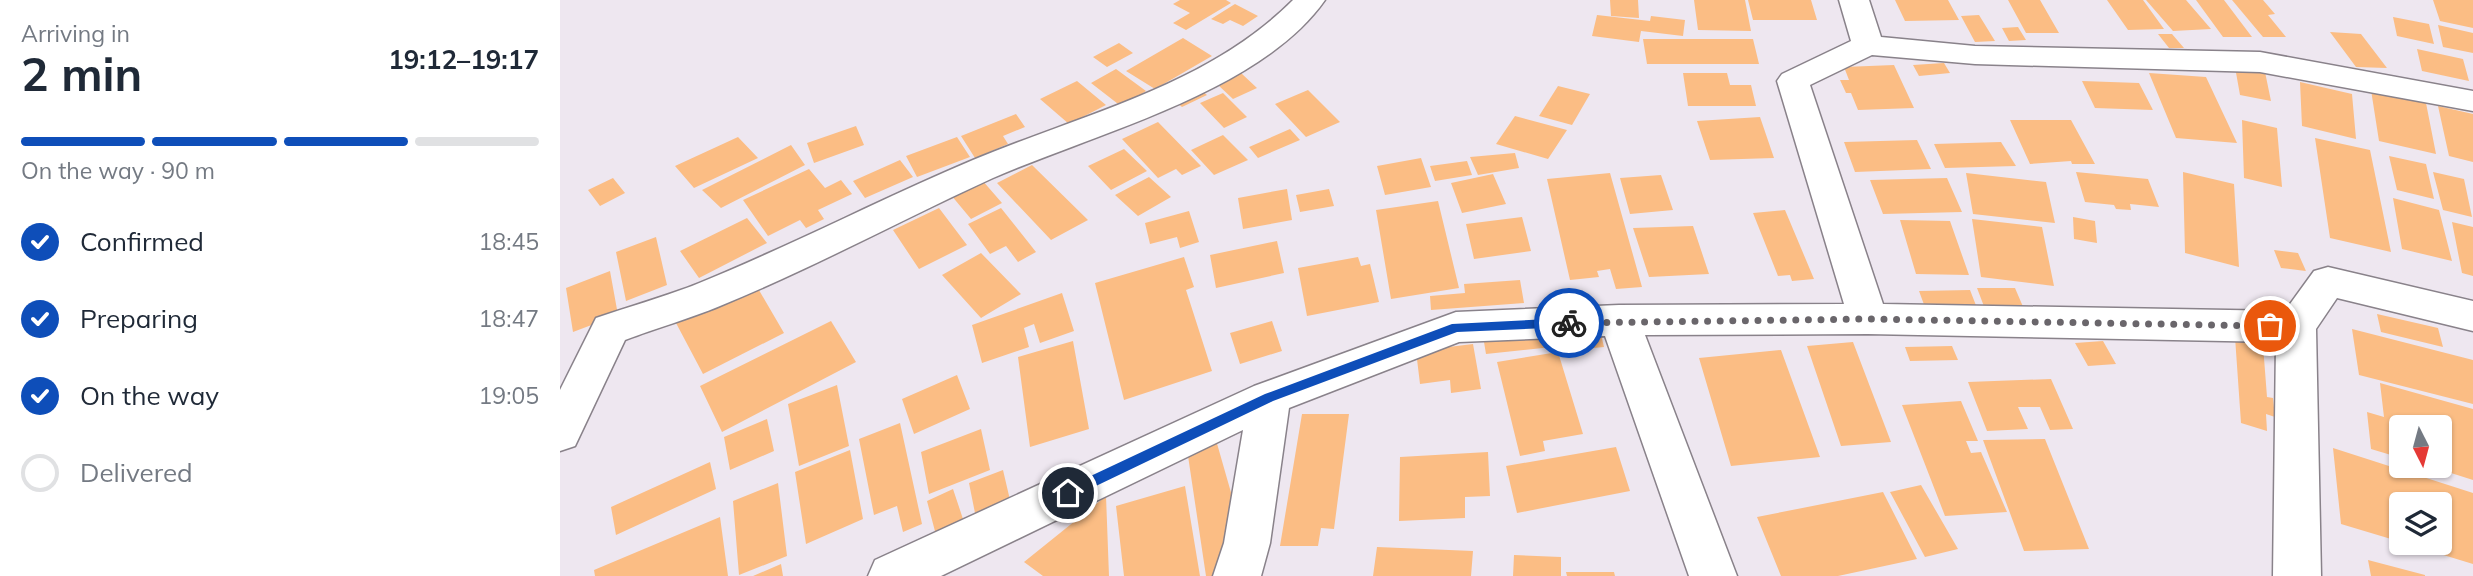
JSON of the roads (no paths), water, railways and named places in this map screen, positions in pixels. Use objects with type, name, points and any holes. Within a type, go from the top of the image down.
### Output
[{"type":"street","points":[[560,433],[610,329],[717,291],[1018,154],[1123,113],[1219,70],[1275,35],[1293,21],[1310,0]]},
{"type":"street","points":[[1854,0],[1868,46]]},
{"type":"street","points":[[1868,319],[1793,80],[1868,46],[1975,55],[2260,62],[2473,101]]},
{"type":"street","points":[[2297,576],[2297,327],[2328,281],[2473,316]]},
{"type":"street","points":[[892,576],[1269,398],[1456,327],[1619,320],[1868,319],[2297,327]]},
{"type":"street","points":[[1619,320],[1713,576]]},
{"type":"street","points":[[1237,576],[1247,543],[1269,398]]}]
